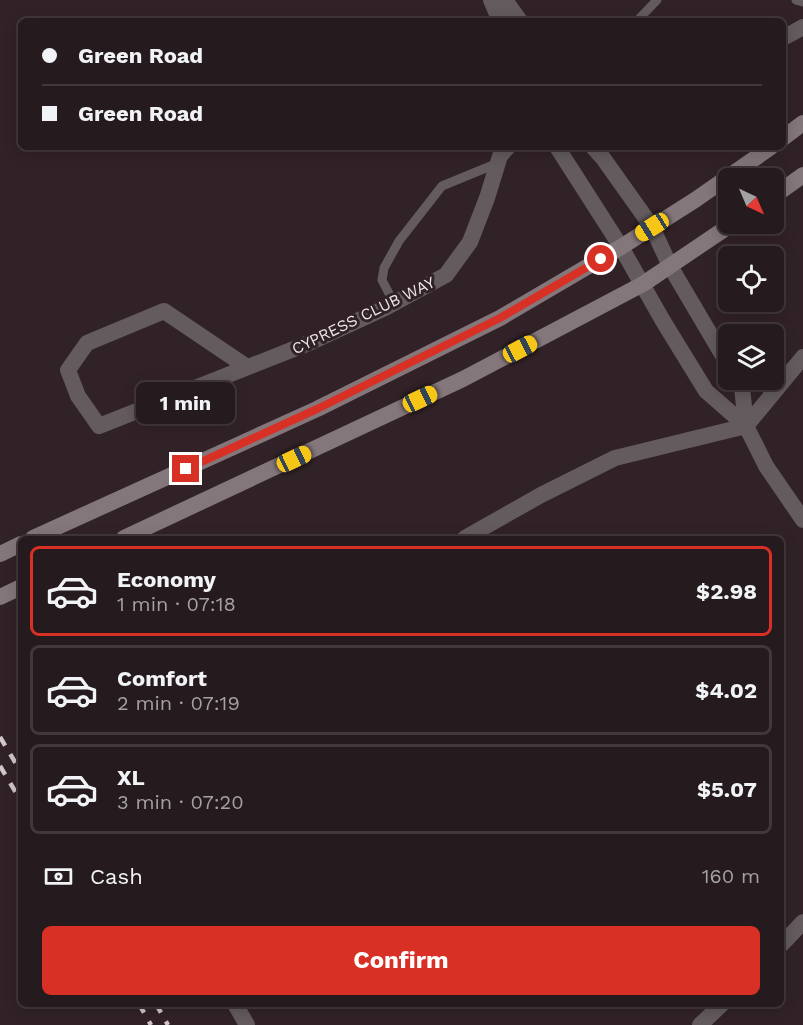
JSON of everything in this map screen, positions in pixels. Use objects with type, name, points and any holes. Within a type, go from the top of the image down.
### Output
[{"type":"main road","points":[[786,136],[803,123]]},
{"type":"main road","points":[[37,536],[317,409],[490,324],[621,247],[695,200],[767,150]]},
{"type":"main road","points":[[784,189],[803,175]]},
{"type":"main road","points":[[128,536],[463,379],[643,284],[718,233]]},
{"type":"main road","points":[[0,554],[18,545]]},
{"type":"main road","points":[[0,597],[18,588]]},
{"type":"street","points":[[491,0],[499,18]]},
{"type":"street","points":[[505,0],[518,18]]},
{"type":"street","points":[[786,36],[803,27]]},
{"type":"street","name":"CYPRESS CLUB WAY","points":[[247,368],[164,311],[87,344],[68,370],[78,396],[99,426],[247,368],[309,343],[394,303],[446,275],[470,242],[500,156],[505,150]]},
{"type":"street","points":[[559,150],[621,247],[706,391],[746,426]]},
{"type":"street","points":[[598,151],[652,227],[670,266],[718,347]]},
{"type":"street","points":[[469,536],[541,495],[615,458],[746,426],[803,357]]},
{"type":"street","points":[[742,390],[746,426],[766,466],[803,520]]},
{"type":"street","points":[[784,942],[803,922]]},
{"type":"street","points":[[237,1007],[247,1025]]},
{"type":"street","points":[[700,1025],[719,1007]]},
{"type":"lane","points":[[641,18],[657,0]]},
{"type":"lane","points":[[796,0],[803,2]]},
{"type":"lane","points":[[394,303],[382,280],[384,267],[399,242],[442,186],[498,163]]},
{"type":"railway","points":[[0,737],[18,767]]},
{"type":"railway","points":[[0,766],[18,796]]},
{"type":"railway","points":[[141,1007],[151,1025]]},
{"type":"railway","points":[[158,1007],[168,1025]]},
{"type":"route","points":[[186,469],[317,409],[500,318],[601,259]]}]
